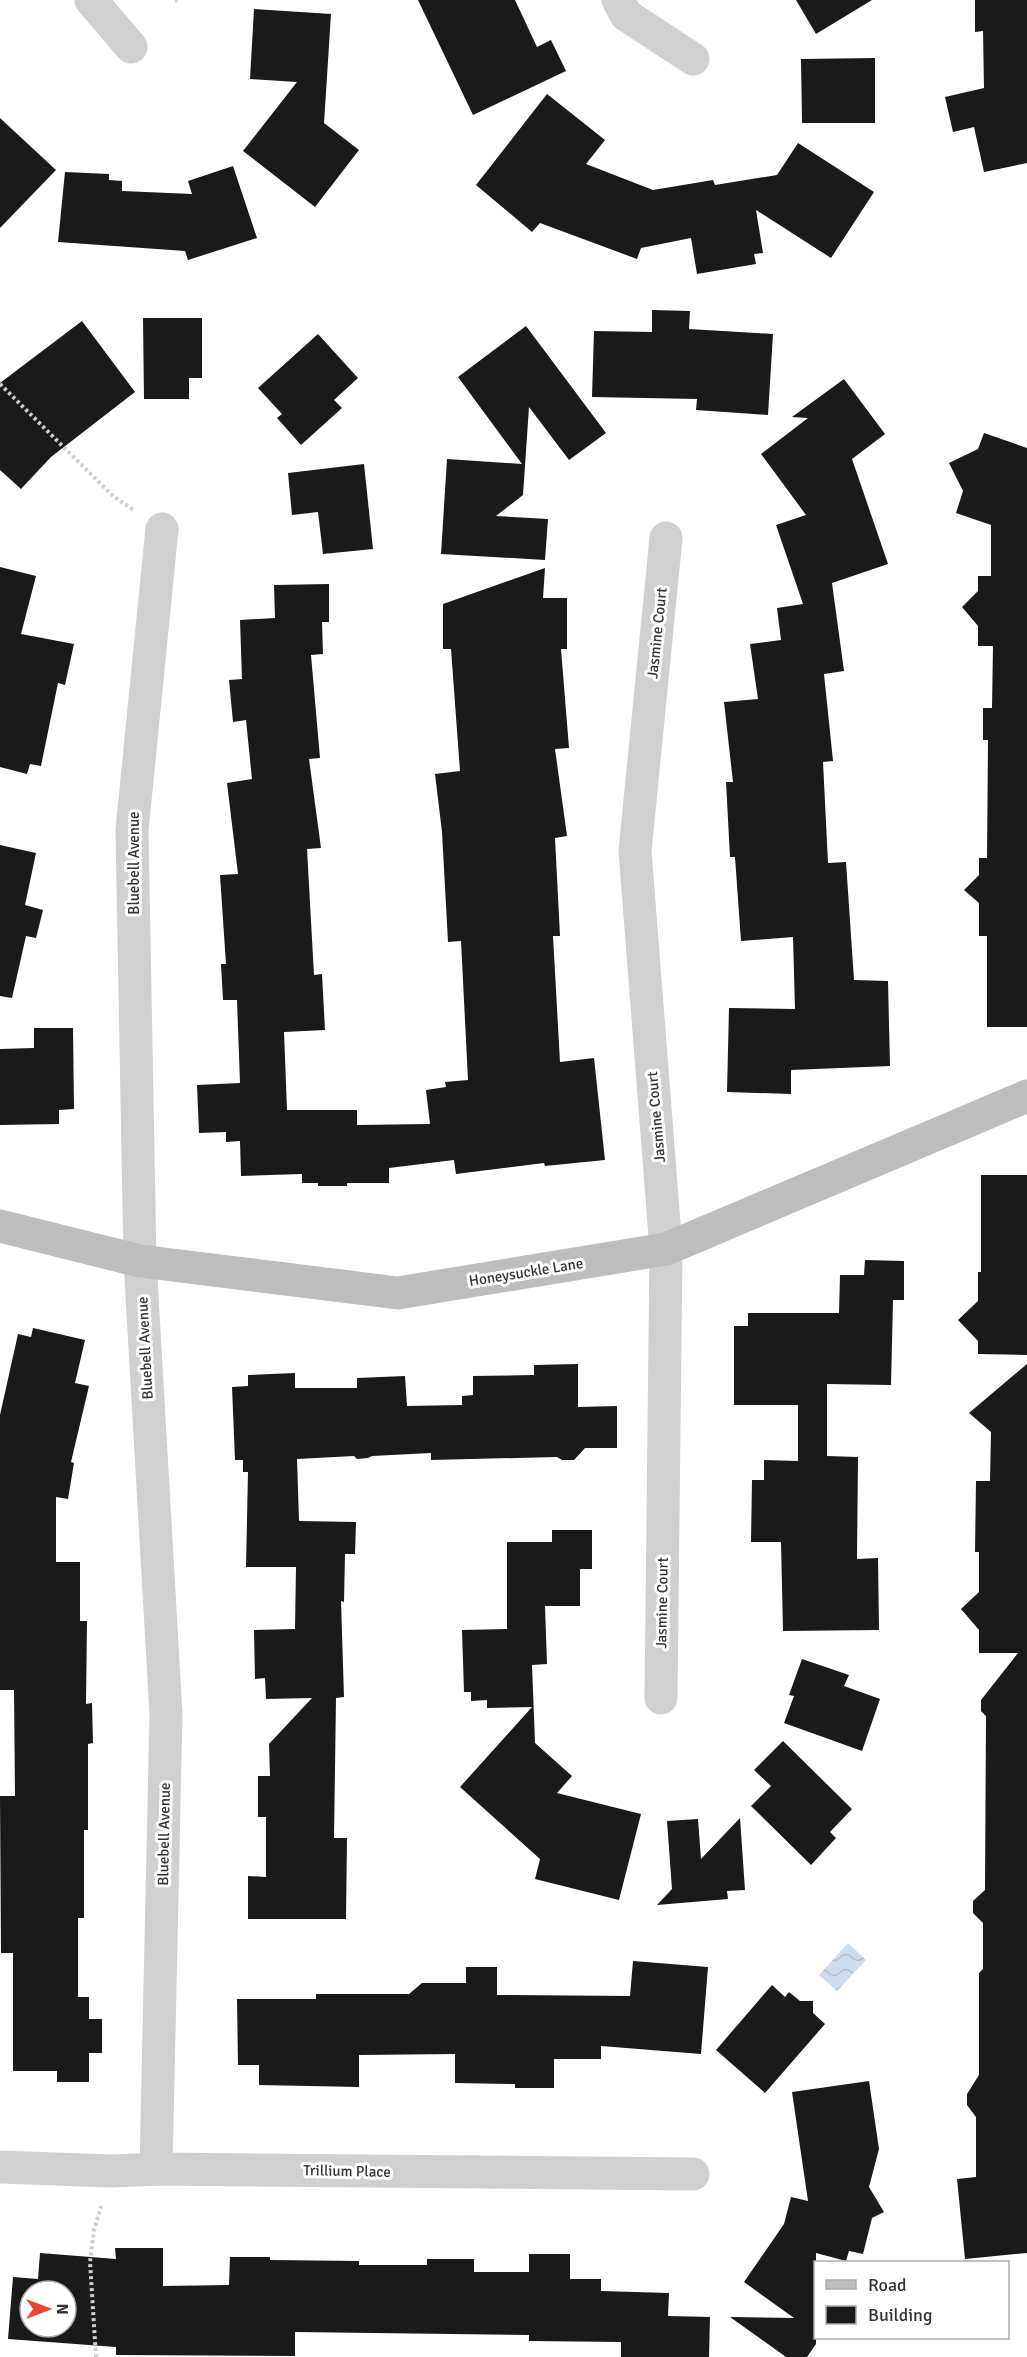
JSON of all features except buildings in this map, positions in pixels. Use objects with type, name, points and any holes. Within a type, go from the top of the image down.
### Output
[{"type":"street","points":[[91,0],[131,47]]},
{"type":"street","points":[[618,0],[626,15],[693,59]]},
{"type":"street","name":"Bluebell Avenue","points":[[156,2169],[166,1714],[140,1261],[132,830],[162,529]]},
{"type":"street","name":"Jasmine Court","points":[[661,1698],[666,1249],[634,851],[666,538]]},
{"type":"street","name":"Honeysuckle Lane","points":[[0,1226],[140,1261],[398,1293],[666,1249],[1027,1096]]},
{"type":"street","name":"Trillium Place","points":[[0,2168],[111,2171],[156,2169],[693,2174]]},
{"type":"path","points":[[0,384],[114,497]]},
{"type":"path","points":[[94,2230],[90,2262],[96,2357]]},
{"type":"water","points":[[848,1943],[866,1960],[837,1991],[819,1975]]}]
